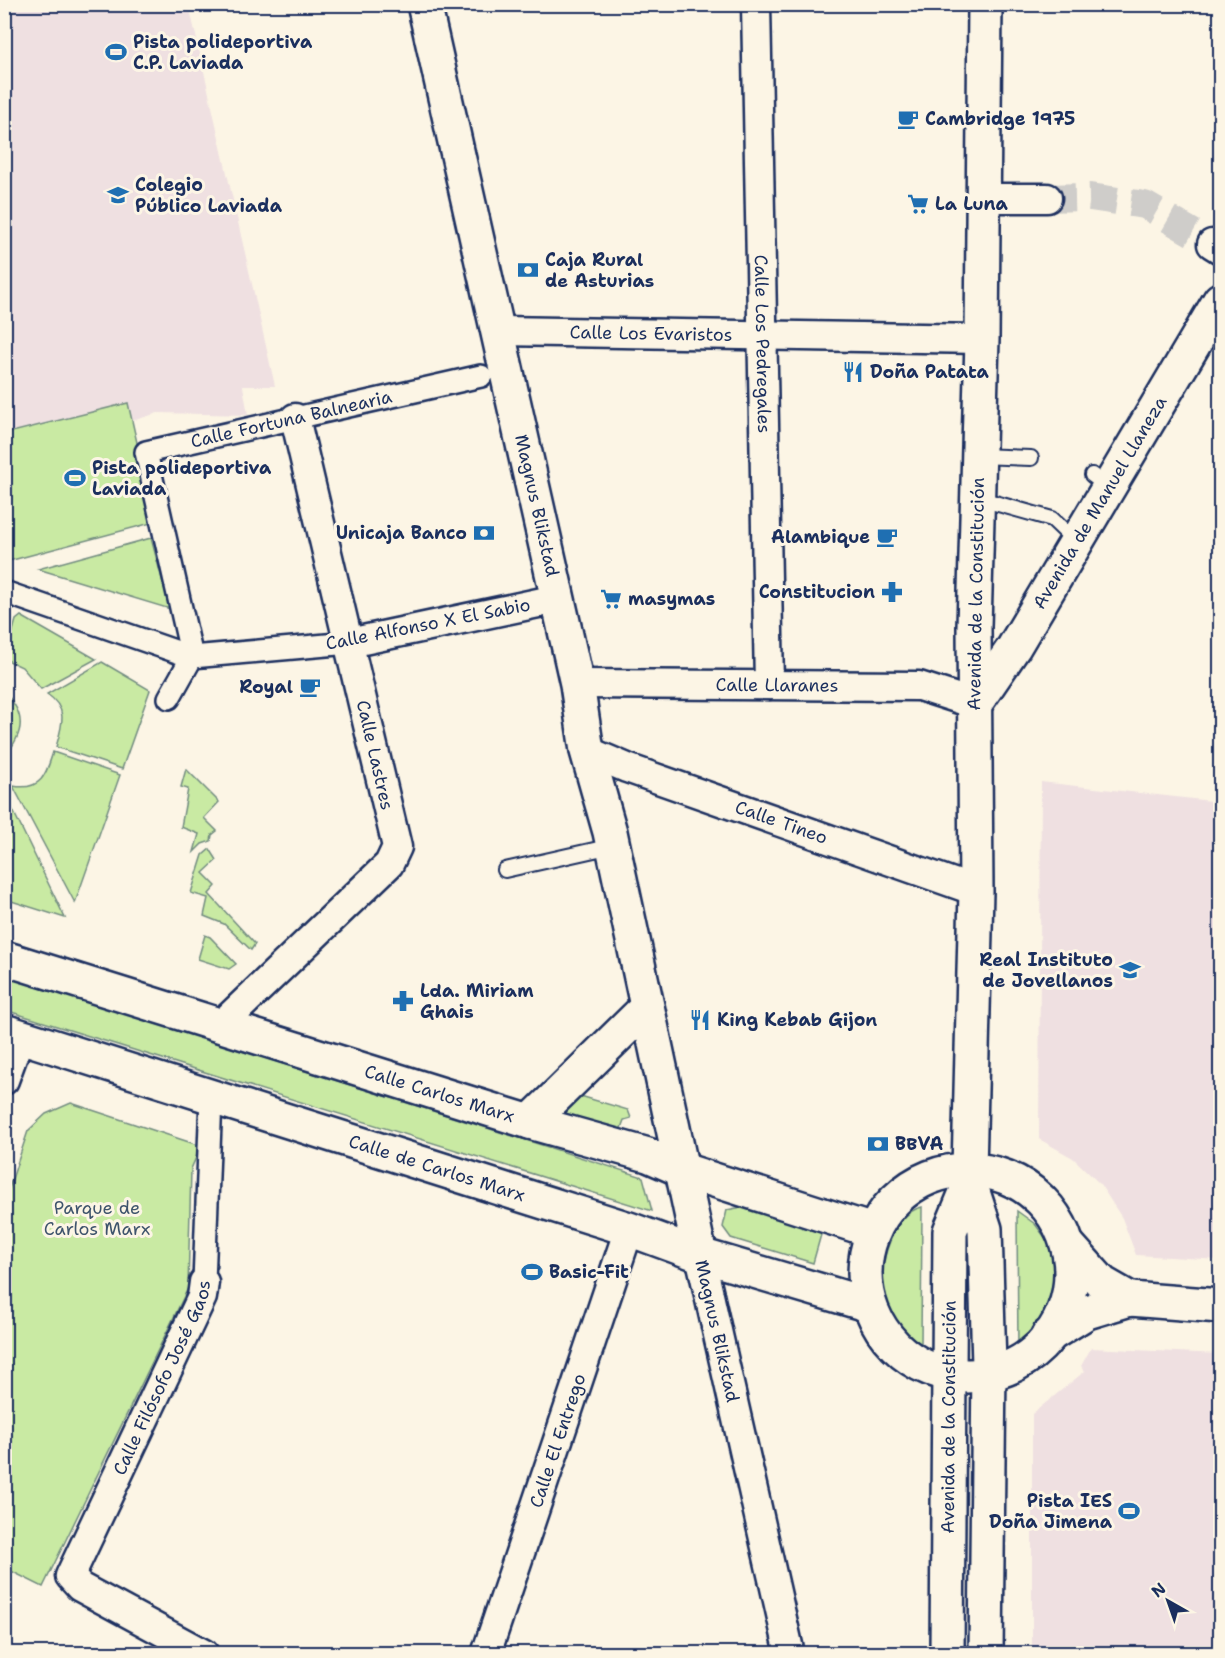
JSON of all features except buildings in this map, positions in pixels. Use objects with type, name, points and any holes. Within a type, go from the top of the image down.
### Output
[{"type":"main road","name":"Magnus Blikstad","points":[[424,4],[577,684],[587,751],[612,846],[645,1010],[700,1255]]},
{"type":"main road","name":"Avenida de la Constitución","points":[[947,1653],[951,1231],[969,1177],[976,891],[977,498],[982,339],[985,4]]},
{"type":"main road","name":"Avenida de Manuel Llaneza","points":[[975,704],[1014,646],[1076,542],[1101,481],[1221,300]]},
{"type":"main road","name":"Calle Carlos Marx","points":[[4,958],[530,1122],[648,1155],[680,1168],[873,1231]]},
{"type":"main road","points":[[530,1122],[645,1010]]},
{"type":"main road","name":"Calle de Carlos Marx","points":[[12,1034],[629,1230],[700,1255],[869,1305]]},
{"type":"main road","points":[[941,1173],[969,1177],[1000,1174],[1033,1193],[1056,1218],[1073,1263],[1072,1288],[1060,1318],[1048,1336],[1038,1349],[1016,1365],[989,1376],[951,1375],[906,1357],[886,1337],[869,1305],[864,1283],[867,1247],[886,1209],[917,1183],[941,1173]]},
{"type":"main road","name":"Avenida de la Constitución","points":[[969,1177],[985,1229],[989,1376],[986,1653]]},
{"type":"main road","points":[[1068,1245],[1102,1283],[1130,1299]]},
{"type":"main road","points":[[1048,1336],[1088,1312],[1130,1299],[1221,1306]]},
{"type":"street","name":"Calle Los Pedregales","points":[[756,4],[769,685]]},
{"type":"street","points":[[983,198],[1047,198]]},
{"type":"street","name":"Calle Los Evaristos","points":[[499,331],[982,339]]},
{"type":"street","name":"Calle Fortuna Balnearia","points":[[192,657],[146,452],[482,376]]},
{"type":"street","name":"Calle Lastres","points":[[220,1026],[389,864],[397,847],[295,418]]},
{"type":"street","points":[[4,592],[192,657],[169,698]]},
{"type":"street","name":"Calle Alfonso X El Sabio","points":[[192,657],[349,643],[557,599]]},
{"type":"street","name":"Calle Llaranes","points":[[577,684],[919,686],[975,704]]},
{"type":"street","name":"Calle Tineo","points":[[587,751],[627,768],[976,891]]},
{"type":"street","points":[[4,1080],[12,1034]]},
{"type":"street","name":"Calle Filósofo José Gaos","points":[[204,1653],[80,1587],[70,1576],[202,1297],[211,1096]]},
{"type":"street","name":"Calle El Entrego","points":[[486,1653],[629,1230]]},
{"type":"street","name":"Magnus Blikstad","points":[[700,1255],[790,1653]]},
{"type":"lane","points":[[978,456],[1031,458]]},
{"type":"lane","points":[[977,498],[1052,519],[1076,542]]},
{"type":"lane","points":[[505,870],[612,846]]},
{"type":"shaded area","name":"Colegio Público Laviada","points":[[5,5],[189,5],[275,386],[243,386],[248,415],[158,413],[132,421],[155,522],[5,562]]},
{"type":"shaded area","name":"Real Instituto de Jovellanos","points":[[1041,782],[1220,802],[1220,1260],[1136,1255],[1122,1218],[1100,1184],[1073,1158],[1039,1139]]},
{"type":"shaded area","points":[[1091,1348],[1220,1354],[1220,1653],[1032,1653],[1032,1414],[1085,1371],[1081,1366]]},
{"type":"green space","name":"Pista polideportiva Laviada","points":[[128,403],[155,522],[5,562],[4,434]]},
{"type":"green space","points":[[151,538],[170,609],[38,569]]},
{"type":"green space","points":[[21,616],[96,659],[41,689],[22,667],[5,659],[16,620]]},
{"type":"green space","points":[[102,662],[150,690],[122,769],[56,747],[62,725],[61,712],[59,706],[47,694]]},
{"type":"green space","points":[[4,692],[17,708],[20,724],[16,740],[5,756]]},
{"type":"green space","points":[[53,752],[120,775],[75,903],[13,786],[30,786],[41,780]]},
{"type":"green space","points":[[186,769],[219,802],[204,818],[217,831],[212,835],[211,841],[202,844],[194,852],[199,834],[181,827],[188,789],[181,787]]},
{"type":"green space","points":[[5,794],[65,918],[5,899]]},
{"type":"green space","points":[[210,849],[217,860],[203,873],[216,886],[209,894],[255,944],[251,950],[224,924],[204,916],[208,898],[191,893],[203,855]]},
{"type":"green space","points":[[205,935],[210,937],[236,964],[229,969],[198,959]]},
{"type":"green space","points":[[4,976],[643,1177],[652,1211],[5,1010]]},
{"type":"green space","points":[[577,1095],[628,1110],[631,1118],[624,1120],[620,1131],[569,1116],[564,1110]]},
{"type":"green space","name":"Parque de Carlos Marx","points":[[71,1103],[201,1146],[191,1169],[188,1288],[43,1587],[5,1568],[5,1200],[28,1131],[46,1114]]},
{"type":"green space","points":[[742,1207],[822,1231],[813,1263],[731,1238],[723,1227],[727,1210]]},
{"type":"green space","points":[[922,1207],[921,1348],[900,1330],[887,1313],[881,1295],[881,1280],[887,1249],[893,1234],[901,1221],[911,1212]]},
{"type":"green space","points":[[1017,1211],[1035,1224],[1056,1252],[1058,1291],[1046,1324],[1018,1351]]},
{"type":"tunnel","points":[[1047,198],[1090,197],[1145,205],[1212,244]]},
{"type":"place","name":"Pista polideportiva C.P. Laviada","points":[[116,52]]},
{"type":"place","name":"Cambridge 1975","points":[[908,119]]},
{"type":"place","name":"Colegio Público Laviada","points":[[118,195]]},
{"type":"place","name":"La Luna","points":[[918,204]]},
{"type":"place","name":"Caja Rural de Asturias","points":[[528,270]]},
{"type":"place","name":"Doña Patata","points":[[853,372]]},
{"type":"place","name":"Pista polideportiva Laviada","points":[[75,478]]},
{"type":"place","name":"Unicaja Banco","points":[[484,533]]},
{"type":"place","name":"Alambique","points":[[887,537]]},
{"type":"place","name":"Constitucion","points":[[892,592]]},
{"type":"place","name":"masymas","points":[[611,599]]},
{"type":"place","name":"Royal","points":[[310,687]]},
{"type":"place","name":"Real Instituto de Jovellanos","points":[[1130,970]]},
{"type":"place","name":"Lda. Miriam Ghais","points":[[403,1001]]},
{"type":"place","name":"King Kebab Gijon","points":[[700,1020]]},
{"type":"place","name":"BBVA","points":[[878,1144]]},
{"type":"place","name":"Basic-Fit","points":[[532,1272]]},
{"type":"place","name":"Pista IES Doña Jimena","points":[[1129,1511]]}]
